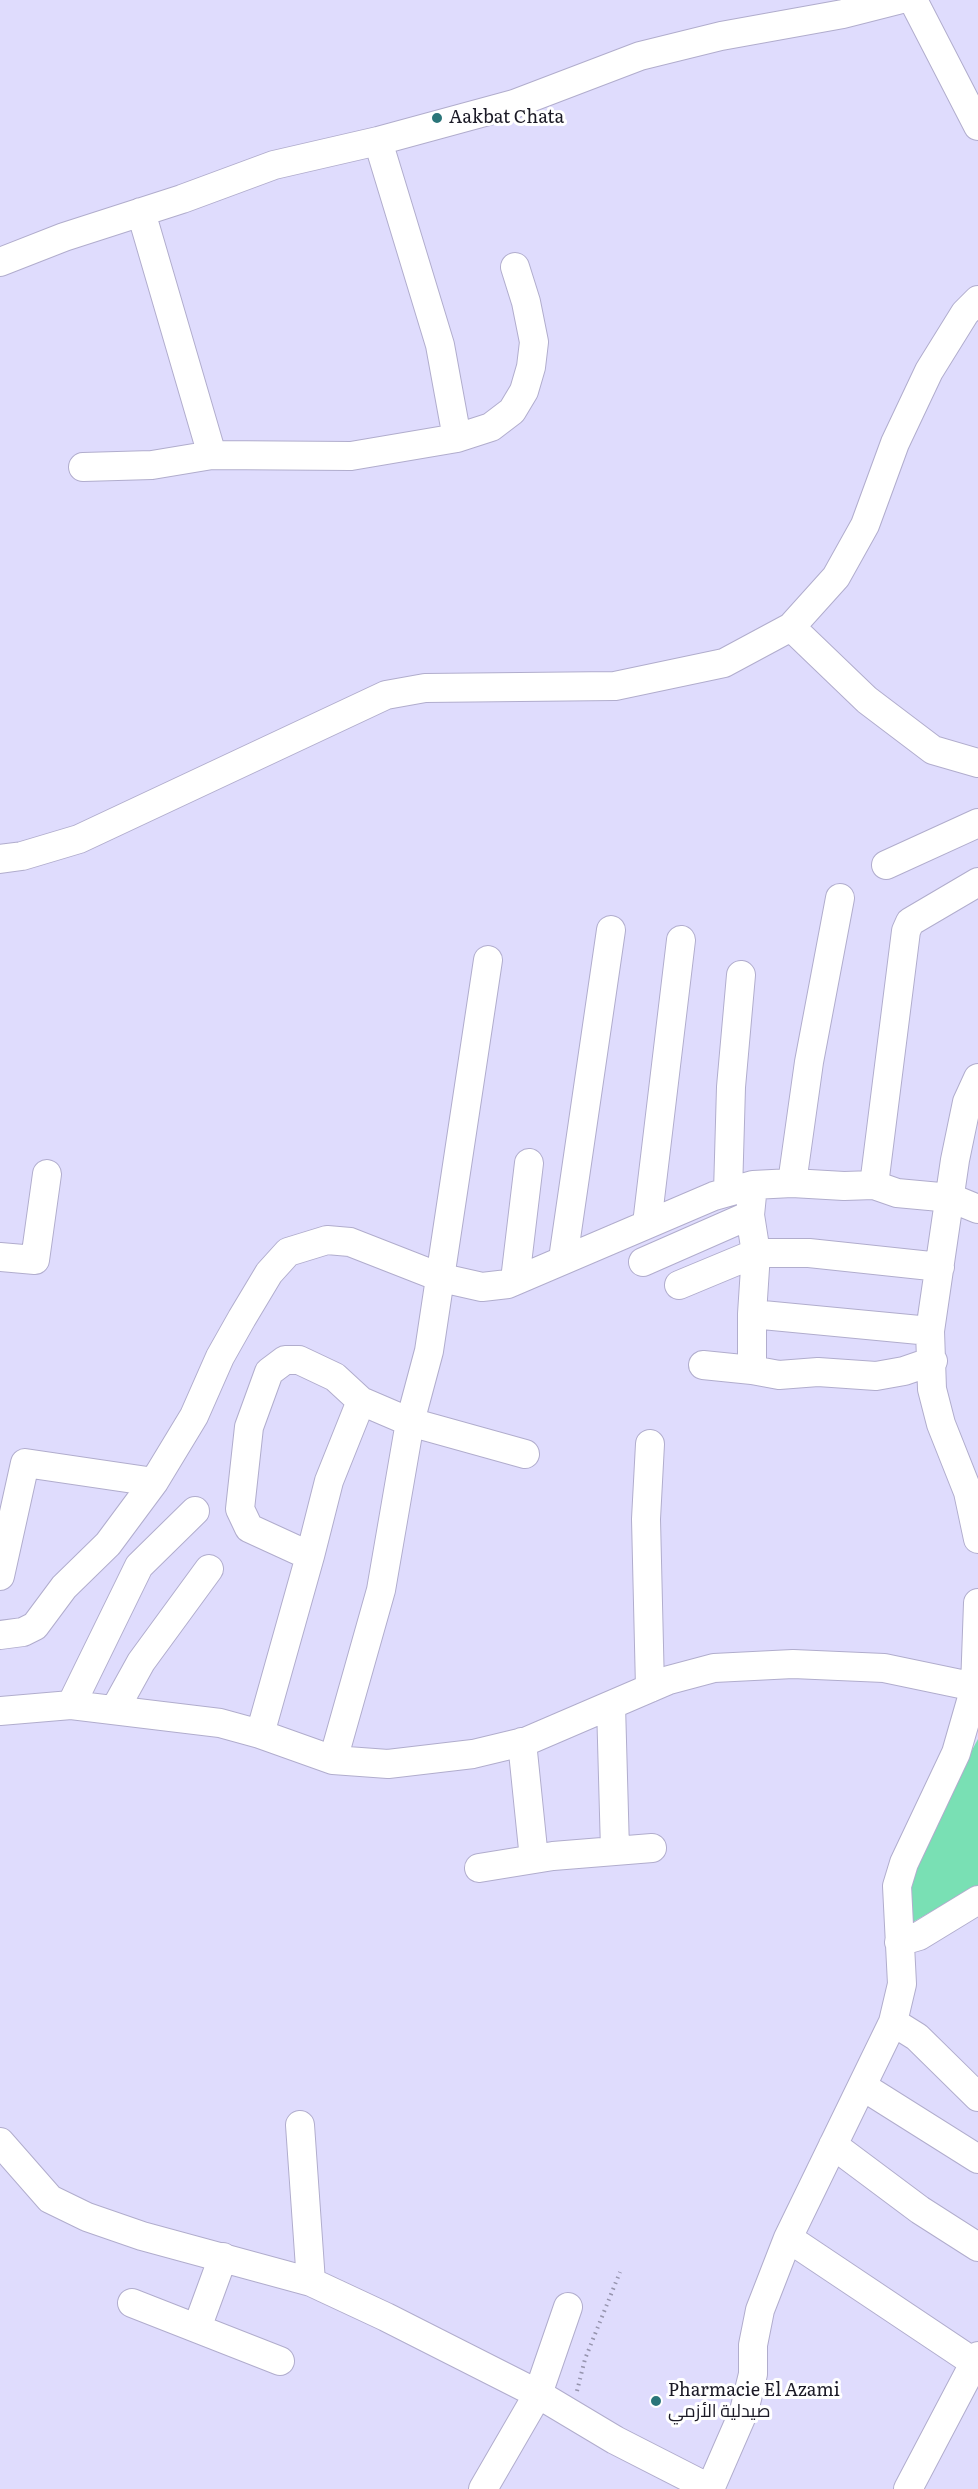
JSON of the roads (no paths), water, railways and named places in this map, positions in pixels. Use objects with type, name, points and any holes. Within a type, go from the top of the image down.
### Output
[{"type":"street","points":[[0,262],[64,237],[274,165],[378,141],[514,104],[640,56],[721,36],[843,14],[898,0]]},
{"type":"street","points":[[913,0],[978,126]]},
{"type":"street","points":[[378,141],[440,345],[457,438]]},
{"type":"street","points":[[141,212],[212,454]]},
{"type":"street","points":[[83,467],[152,465],[212,454],[351,456],[457,438],[491,427],[512,411],[524,391],[531,367],[534,342],[526,302],[515,267]]},
{"type":"street","points":[[0,859],[79,839],[386,695],[424,688],[615,686],[724,663],[791,627],[836,577],[865,525],[895,443],[929,371],[965,313],[978,300]]},
{"type":"street","points":[[791,627],[867,700],[933,750],[978,763]]},
{"type":"street","points":[[886,865],[978,823]]},
{"type":"street","points":[[874,1185],[906,931],[910,922],[978,882]]},
{"type":"street","points":[[792,1183],[809,1062],[840,898]]},
{"type":"street","points":[[564,1259],[611,930]]},
{"type":"street","points":[[647,1224],[681,940]]},
{"type":"street","points":[[333,1760],[381,1590],[410,1422],[429,1351],[442,1278],[488,960]]},
{"type":"street","points":[[741,975],[731,1087],[740,1189],[750,1215],[756,1253],[752,1314],[752,1370]]},
{"type":"street","points":[[978,1078],[966,1102],[955,1160],[930,1331],[933,1361],[932,1389],[938,1415],[968,1492],[978,1539]]},
{"type":"street","points":[[514,1280],[529,1163]]},
{"type":"street","points":[[0,1257],[35,1260],[46,1174]]},
{"type":"street","points":[[0,1635],[23,1632],[35,1626],[64,1587],[108,1544],[154,1482],[194,1416],[220,1357],[242,1318],[269,1273],[288,1252],[327,1240],[350,1242],[442,1278],[482,1287],[495,1286],[514,1280],[647,1224],[740,1189],[792,1183],[874,1185],[897,1193],[951,1198],[978,1209]]},
{"type":"street","points":[[643,1263],[750,1215]]},
{"type":"street","points":[[679,1285],[756,1253],[809,1253],[940,1267]]},
{"type":"street","points":[[752,1314],[930,1331]]},
{"type":"street","points":[[310,1556],[249,1528],[240,1509],[249,1427],[269,1371],[285,1360],[299,1360],[335,1377],[361,1401],[410,1422],[525,1454]]},
{"type":"street","points":[[703,1365],[779,1375],[818,1372],[876,1376],[904,1371],[933,1361]]},
{"type":"street","points":[[260,1734],[329,1481],[361,1401]]},
{"type":"street","points":[[650,1444],[646,1519],[650,1688]]},
{"type":"street","points":[[0,1576],[25,1463],[154,1482]]},
{"type":"street","points":[[71,1705],[139,1566],[195,1511]]},
{"type":"street","points":[[115,1709],[141,1662],[208,1569]]},
{"type":"street","points":[[0,2142],[50,2199],[87,2217],[142,2236],[311,2282],[538,2394],[679,2482],[711,2489],[744,2410],[753,2374],[753,2345],[760,2310],[788,2238],[893,2022],[902,1984],[897,1886],[904,1863],[957,1753],[977,1688],[978,1603]]},
{"type":"street","points":[[0,1712],[71,1705],[220,1723],[260,1734],[333,1760],[388,1764],[473,1754],[522,1742],[669,1680],[714,1668],[793,1664],[884,1668],[977,1688]]},
{"type":"street","points":[[611,1705],[615,1850]]},
{"type":"street","points":[[522,1742],[534,1859]]},
{"type":"street","points":[[479,1868],[534,1859],[652,1848]]},
{"type":"street","points":[[899,1942],[920,1936],[978,1900]]},
{"type":"street","points":[[893,2022],[917,2037],[978,2097]]},
{"type":"street","points":[[862,2086],[978,2159]]},
{"type":"street","points":[[300,2125],[311,2282]]},
{"type":"street","points":[[833,2145],[920,2210],[978,2247]]},
{"type":"street","points":[[788,2238],[977,2361],[908,2489]]},
{"type":"street","points":[[196,2328],[224,2257]]},
{"type":"street","points":[[132,2303],[280,2361]]},
{"type":"street","points":[[483,2489],[538,2394],[568,2307]]},
{"type":"place","name":"Aakbat Chata","points":[[437,118]]},
{"type":"place","name":"Pharmacie El Azami صيدلية الأزمي","points":[[656,2401]]}]
